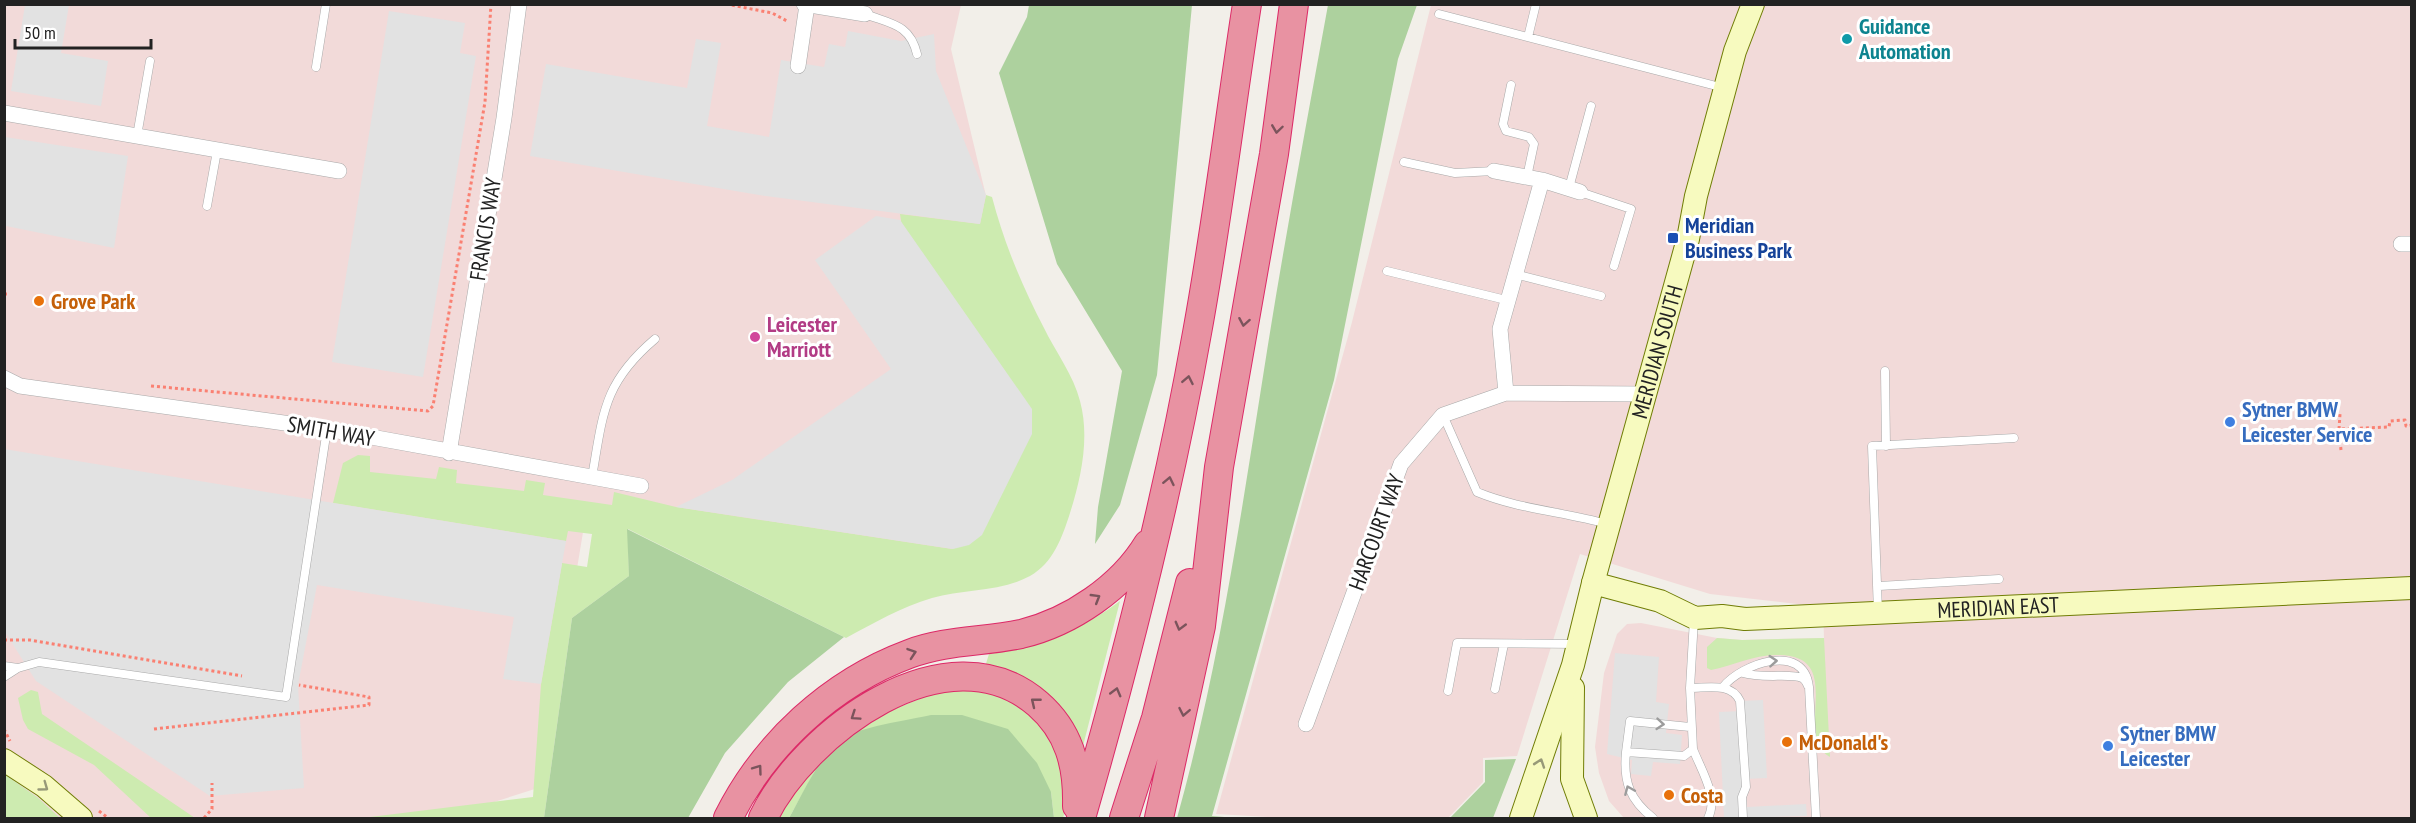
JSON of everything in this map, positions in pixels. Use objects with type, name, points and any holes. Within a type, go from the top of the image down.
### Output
[{"type":"highway","points":[[1228,4],[1235,83]]},
{"type":"highway","points":[[1081,819],[1160,524],[1198,331],[1247,4]]},
{"type":"highway","points":[[1159,819],[1201,626],[1219,467],[1286,72],[1294,4]]},
{"type":"highway","points":[[1286,72],[1306,4]]},
{"type":"highway","points":[[1124,819],[1156,718],[1219,467]]},
{"type":"highway","points":[[728,819],[771,751],[807,715],[846,686],[910,653],[935,646],[1022,634],[1061,619],[1104,593],[1126,575],[1160,524]]},
{"type":"highway","points":[[764,819],[796,768],[831,733],[858,714],[911,686],[936,680],[960,678],[990,680],[1017,689],[1032,699],[1056,722],[1063,732],[1076,765],[1077,819]]},
{"type":"street","name":"FRANCIS WAY","points":[[448,453],[504,118],[519,4]]},
{"type":"street","name":"MERIDIAN SOUTH","points":[[1521,819],[1576,654],[1608,525],[1688,239],[1696,196],[1725,89],[1740,34],[1753,4]]},
{"type":"street","points":[[798,66],[806,5],[865,14]]},
{"type":"street","points":[[4,113],[339,171]]},
{"type":"street","points":[[1494,171],[1534,178],[1574,190]]},
{"type":"street","points":[[1506,393],[1500,329],[1506,300],[1515,274],[1534,178]]},
{"type":"street","name":"SMITH WAY","points":[[4,378],[20,386],[327,429],[448,453],[641,486]]},
{"type":"street","name":"SMITH WAY","points":[[4,390],[20,386]]},
{"type":"street","points":[[1443,415],[1506,393],[1645,394]]},
{"type":"street","name":"HARCOURT WAY","points":[[1306,724],[1401,464],[1443,415]]},
{"type":"street","name":"MERIDIAN EAST","points":[[1593,583],[1660,601],[1695,618],[1878,615],[2412,588]]},
{"type":"street","name":"MERIDIAN SOUTH","points":[[1576,654],[1572,779],[1586,819]]},
{"type":"street","points":[[4,760],[44,786],[81,819]]},
{"type":"lane","points":[[316,67],[326,4]]},
{"type":"lane","points":[[1528,37],[1536,4]]},
{"type":"lane","points":[[865,14],[905,29],[913,38],[916,54]]},
{"type":"lane","points":[[1439,14],[1725,89]]},
{"type":"lane","points":[[137,136],[150,61]]},
{"type":"lane","points":[[1511,85],[1503,124],[1506,131],[1529,137],[1534,144],[1534,178]]},
{"type":"lane","points":[[1591,106],[1574,190],[1630,210],[1614,266]]},
{"type":"lane","points":[[207,206],[217,150]]},
{"type":"lane","points":[[1404,162],[1455,174],[1494,171]]},
{"type":"lane","points":[[1387,271],[1506,300]]},
{"type":"lane","points":[[1515,274],[1601,296]]},
{"type":"lane","points":[[592,477],[600,431],[613,386],[624,368],[655,339]]},
{"type":"lane","points":[[1885,371],[1886,446]]},
{"type":"lane","points":[[1443,415],[1477,492],[1496,500],[1569,513],[1608,525]]},
{"type":"lane","points":[[4,677],[18,668],[39,662],[286,696],[327,429]]},
{"type":"lane","points":[[1878,615],[1879,586],[1872,446],[2014,438]]},
{"type":"lane","points":[[1879,586],[1999,579]]},
{"type":"lane","points":[[1695,618],[1690,727],[1693,749],[1712,798],[1712,811],[1708,819]]},
{"type":"lane","points":[[1448,691],[1457,643],[1504,644],[1576,654]]},
{"type":"lane","points":[[1495,689],[1504,644]]},
{"type":"lane","points":[[1723,687],[1731,676],[1743,673],[1764,662],[1785,661],[1801,667],[1809,687],[1816,819]]},
{"type":"lane","points":[[4,666],[18,668]]},
{"type":"lane","points":[[1743,673],[1765,678],[1802,678],[1809,687]]},
{"type":"lane","points":[[1690,688],[1723,687],[1737,693],[1740,701],[1746,787],[1742,797],[1743,819]]},
{"type":"lane","points":[[1653,819],[1630,795],[1625,779],[1630,722],[1690,727]]},
{"type":"lane","points":[[1626,752],[1684,756],[1693,749]]},
{"type":"path","points":[[140,385],[428,411],[433,406],[484,102],[491,4]]},
{"type":"path","points":[[726,4],[786,19],[791,28],[788,46],[800,48]]},
{"type":"path","points":[[2340,414],[2341,450]]},
{"type":"path","points":[[2339,429],[2389,427],[2390,421],[2405,420],[2406,426],[2412,425]]},
{"type":"path","points":[[204,819],[212,809],[212,783]]},
{"type":"shaded area","points":[[5,5],[961,5],[951,49],[991,217],[1053,407],[980,554],[586,514],[541,787],[444,818],[5,818]]},
{"type":"shaded area","points":[[25,5],[69,5],[61,53],[108,61],[101,106],[11,91]]},
{"type":"shaded area","points":[[1431,5],[2411,5],[2411,818],[1624,818],[1609,801],[1599,773],[1595,747],[1604,673],[1617,634],[1627,624],[1641,623],[1717,638],[1742,640],[1824,638],[1823,607],[1710,594],[1580,554],[1517,756],[1483,758],[1483,782],[1448,818],[1284,818],[1216,814],[1352,322]]},
{"type":"shaded area","points":[[389,11],[465,23],[460,53],[476,56],[423,377],[332,362]]},
{"type":"shaded area","points":[[848,31],[901,41],[934,34],[936,71],[986,195],[980,224],[759,195],[530,156],[546,64],[687,88],[696,39],[721,43],[707,126],[769,137],[781,60],[824,67],[829,44],[845,47]]},
{"type":"shaded area","points":[[5,137],[128,156],[114,248],[6,226],[5,233]]},
{"type":"shaded area","points":[[876,216],[900,220],[1032,409],[1032,434],[982,535],[969,545],[953,549],[676,507],[732,480],[891,369],[815,260]]},
{"type":"shaded area","points":[[4,449],[566,541],[541,684],[503,679],[514,617],[317,585],[298,685],[304,788],[210,796],[36,681],[5,632]]},
{"type":"shaded area","points":[[1615,653],[1659,657],[1656,702],[1669,704],[1666,733],[1682,735],[1680,764],[1653,762],[1651,776],[1631,774],[1632,760],[1607,754]]},
{"type":"shaded area","points":[[1763,700],[1767,778],[1745,779],[1747,807],[1806,804],[1807,816],[1724,818],[1719,712],[1741,711],[1740,701]]},
{"type":"green space","points":[[1029,5],[1192,5],[1157,375],[1120,505],[1095,544],[1098,507],[1122,371],[1057,264],[999,73],[1027,17]]},
{"type":"green space","points":[[1328,5],[1417,5],[1398,59],[1334,380],[1212,816],[1237,818],[1177,818],[1205,708],[1227,596],[1279,279]]},
{"type":"green space","points":[[986,195],[992,197],[1014,264],[1048,337],[1073,382],[1083,415],[1083,458],[1078,486],[1060,540],[1051,557],[1038,571],[1007,585],[944,595],[909,606],[846,638],[628,529],[629,576],[572,618],[544,818],[362,818],[533,797],[541,684],[562,563],[587,567],[592,534],[568,531],[566,541],[333,503],[343,463],[358,455],[370,456],[370,472],[436,479],[439,467],[457,470],[456,483],[524,491],[526,480],[545,483],[543,495],[612,505],[614,492],[676,507],[952,549],[900,214],[980,224]]},
{"type":"green space","points":[[627,529],[844,637],[788,682],[725,753],[688,818],[544,818],[572,618],[629,576]]},
{"type":"green space","points":[[1120,601],[1083,746],[984,670],[989,654],[1025,647],[1058,636],[1090,621]]},
{"type":"green space","points":[[1717,638],[1742,640],[1824,638],[1830,757],[1820,746],[1816,732],[1815,682],[1810,668],[1799,659],[1770,655],[1711,670],[1707,668],[1707,647]]},
{"type":"green space","points":[[956,684],[1021,702],[1058,746],[1067,804],[1063,818],[1054,818],[1051,792],[815,771],[789,818],[774,818],[789,792],[848,728]]},
{"type":"green space","points":[[31,690],[38,692],[42,714],[195,818],[151,818],[94,765],[28,729],[23,720],[18,698]]},
{"type":"green space","points":[[931,715],[962,715],[1008,729],[1037,763],[1051,792],[1054,818],[789,818],[818,766],[840,740],[858,731]]},
{"type":"green space","points":[[1516,759],[1493,818],[1450,818],[1485,782],[1485,760]]},
{"type":"green space","points":[[4,774],[37,797],[60,818],[5,818]]},
{"type":"place","name":"Guidance Automation","points":[[1847,39]]},
{"type":"place","name":"Meridian Business Park","points":[[1673,238]]},
{"type":"place","name":"Grove Park","points":[[39,301]]},
{"type":"place","name":"Leicester Marriott","points":[[755,337]]},
{"type":"place","name":"Sytner BMW Leicester Service","points":[[2230,422]]},
{"type":"place","name":"McDonald's","points":[[1787,742]]},
{"type":"place","name":"Sytner BMW Leicester","points":[[2108,746]]},
{"type":"place","name":"Costa","points":[[1669,795]]}]
